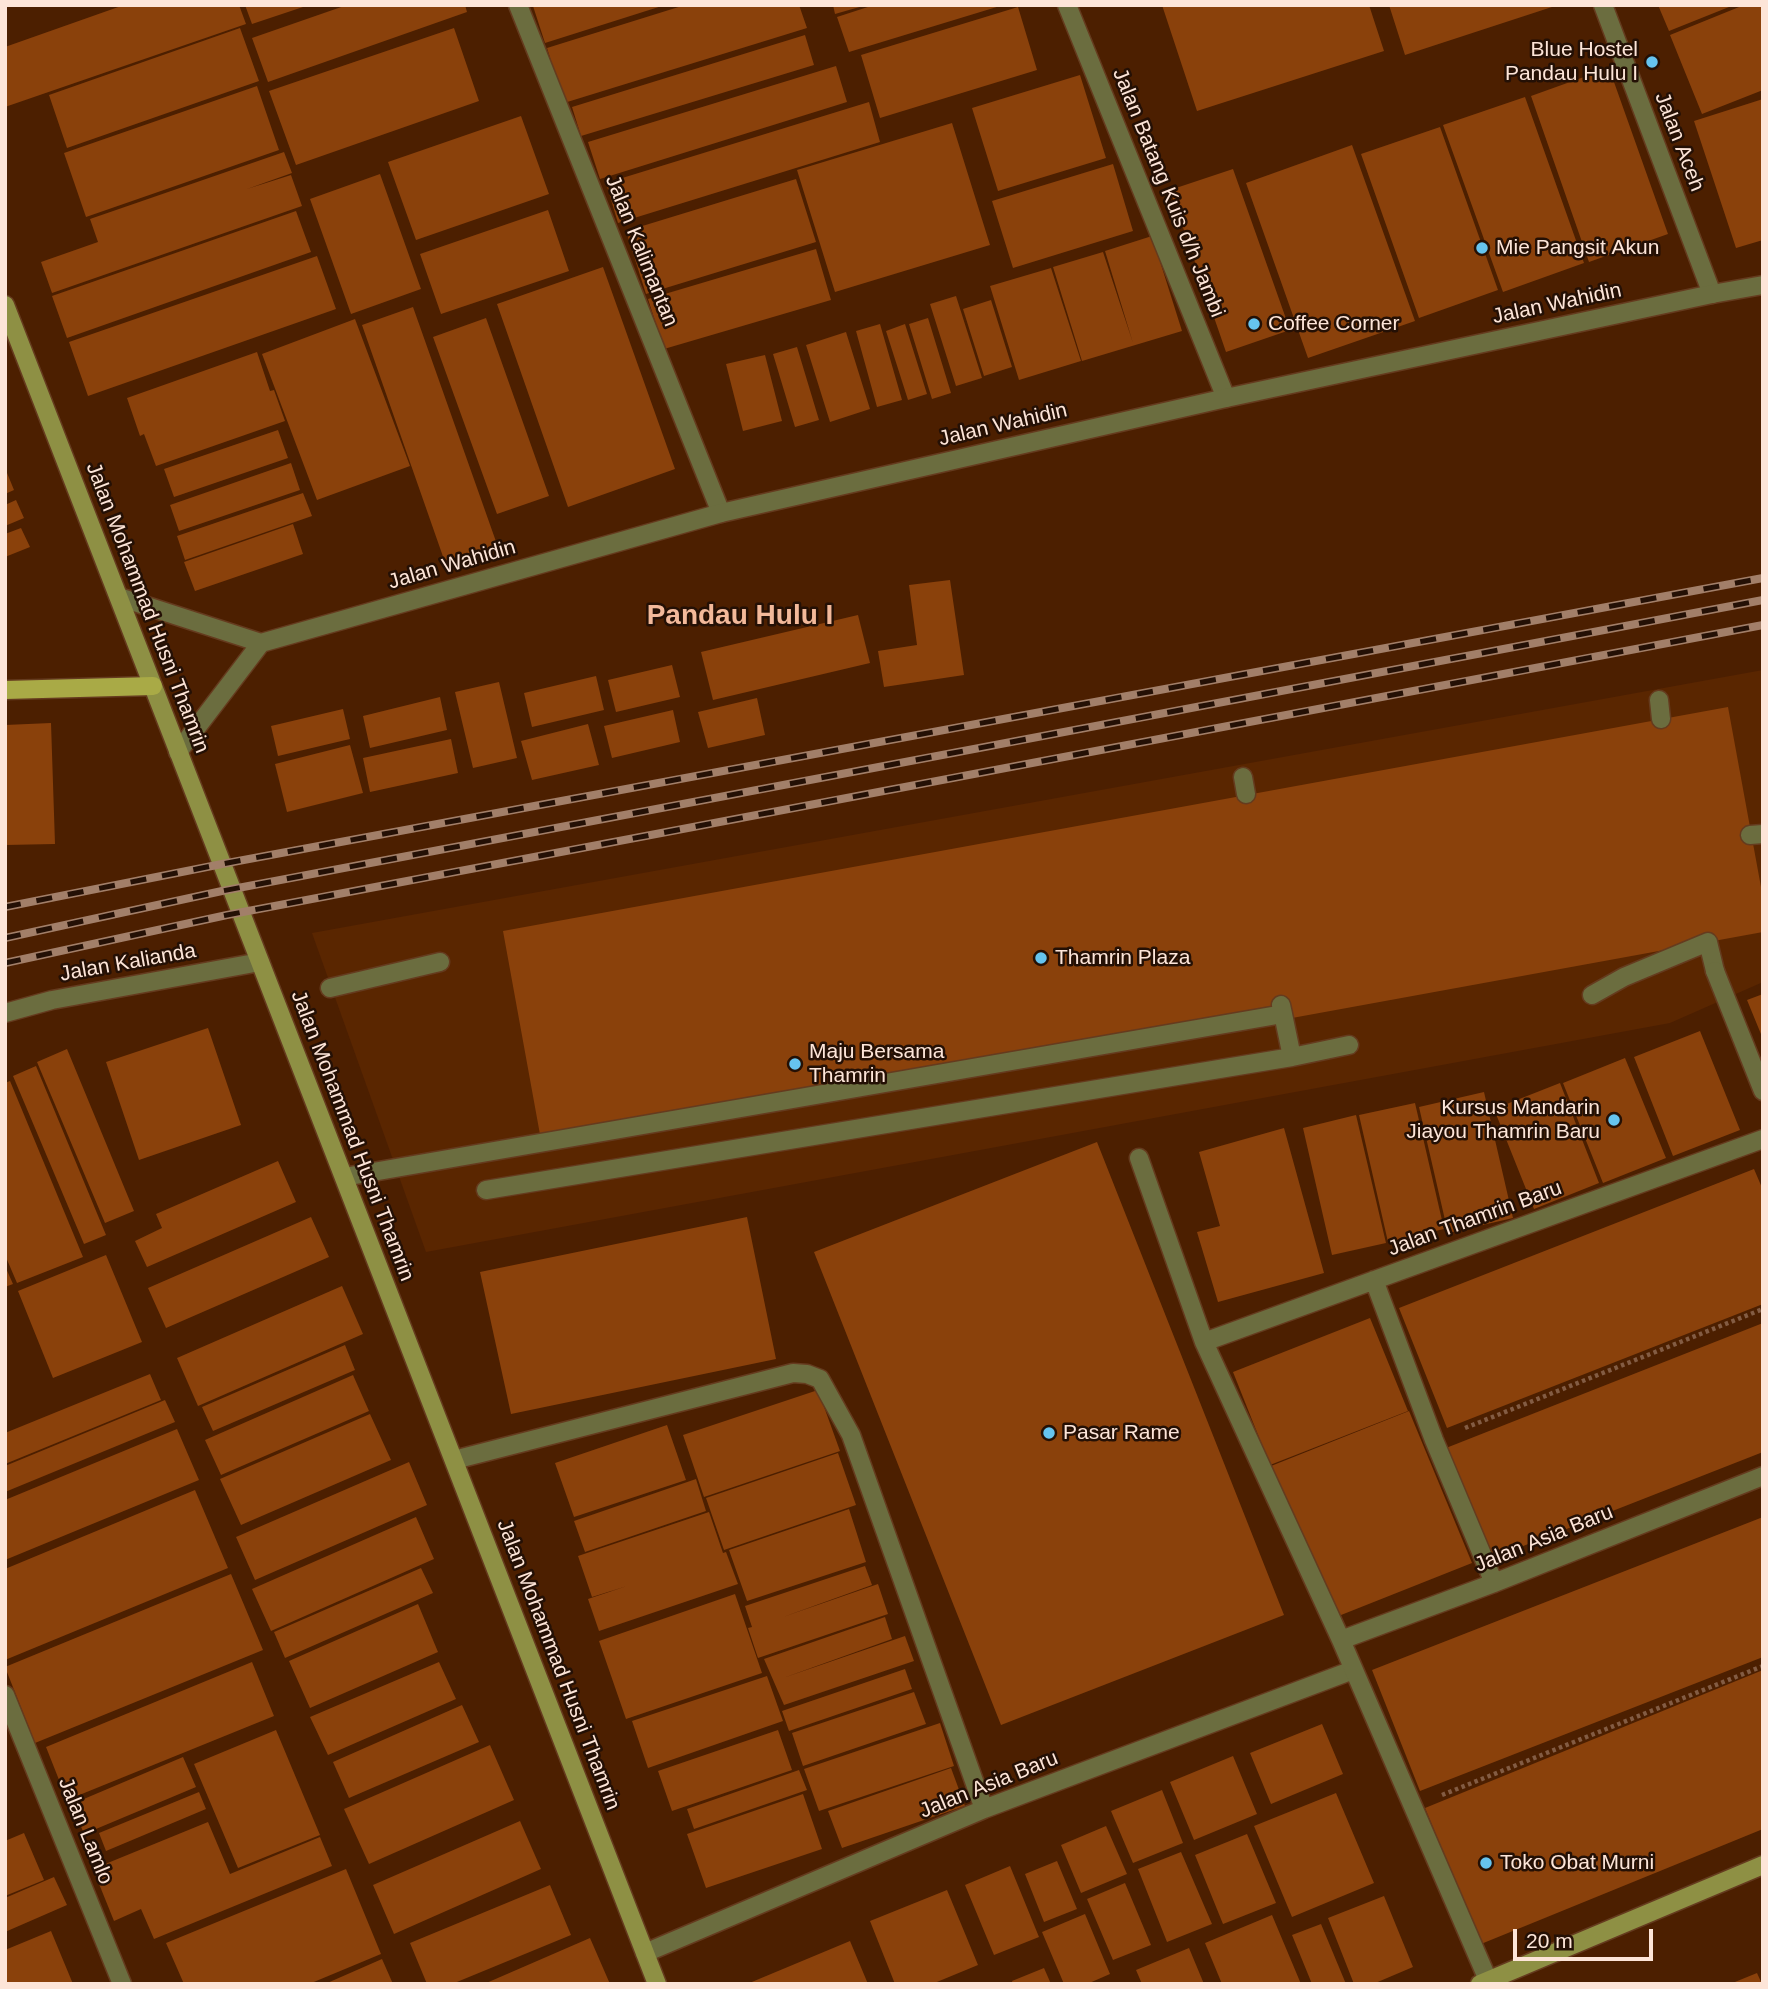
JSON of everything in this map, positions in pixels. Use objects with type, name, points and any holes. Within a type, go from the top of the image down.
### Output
[{"type":"main road","name":"Jalan Mohammad Husni Thamrin","points":[[5,305],[657,1984]]},
{"type":"main road","points":[[5,690],[153,687]]},
{"type":"main road","points":[[1484,1982],[1763,1865]]},
{"type":"street","name":"Jalan Kalimantan","points":[[519,5],[721,513]]},
{"type":"street","name":"Jalan Batang Kuis d/h Jambi","points":[[1068,5],[1226,398]]},
{"type":"street","name":"Jalan Aceh","points":[[1603,5],[1712,294]]},
{"type":"street","name":"Jalan Wahidin","points":[[261,643],[721,513],[1226,398],[1763,285]]},
{"type":"street","points":[[119,597],[261,643],[178,752]]},
{"type":"street","points":[[1659,700],[1661,719]]},
{"type":"street","points":[[1592,995],[1623,977],[1708,942],[1715,971],[1763,1091]]},
{"type":"street","name":"Jalan Kalianda","points":[[5,1013],[52,1000],[260,962]]},
{"type":"street","points":[[330,988],[440,962]]},
{"type":"street","points":[[344,1177],[1282,1009],[1292,1057]]},
{"type":"street","points":[[486,1190],[1292,1057],[1349,1045]]},
{"type":"street","name":"Jalan Thamrin Baru","points":[[1204,1342],[1763,1139]]},
{"type":"street","points":[[1139,1158],[1204,1342],[1341,1640],[1484,1982]]},
{"type":"street","points":[[1374,1279],[1434,1440],[1494,1583]]},
{"type":"street","points":[[454,1460],[793,1373],[820,1379],[851,1434],[984,1809]]},
{"type":"street","name":"Jalan Asia Baru","points":[[1341,1640],[1494,1583],[1763,1476]]},
{"type":"street","name":"Jalan Asia Baru","points":[[645,1953],[984,1809],[1353,1670]]},
{"type":"street","name":"Jalan Lamlo","points":[[5,1695],[122,1984]]},
{"type":"path","points":[[1434,1440],[1763,1309]]},
{"type":"path","points":[[1412,1807],[1763,1666]]},
{"type":"shaded area","name":"Thamrin Plaza","points":[[1763,670],[1763,982],[1670,1023],[426,1252],[312,933]]},
{"type":"building","points":[[124,5],[239,5],[246,24],[5,107],[5,47]]},
{"type":"building","points":[[245,5],[306,5],[306,6],[252,24]]},
{"type":"building","points":[[347,5],[465,5],[467,12],[268,82],[252,38]]},
{"type":"building","points":[[535,5],[665,5],[545,43],[533,6]]},
{"type":"building","points":[[685,5],[799,5],[807,28],[564,103],[547,48]]},
{"type":"building","points":[[833,5],[863,5],[863,6],[835,14]]},
{"type":"building","points":[[874,5],[1000,6],[849,52],[837,17]]},
{"type":"building","points":[[1162,5],[1369,5],[1384,51],[1197,111]]},
{"type":"building","points":[[1389,5],[1554,5],[1555,6],[1405,55]]},
{"type":"building","points":[[1658,5],[1734,5],[1669,31]]},
{"type":"building","points":[[1744,5],[1763,5],[1763,90],[1702,114],[1670,35]]},
{"type":"building","points":[[1018,7],[1037,70],[880,118],[861,55]]},
{"type":"building","points":[[240,28],[259,81],[67,148],[49,95]]},
{"type":"building","points":[[454,28],[479,101],[296,165],[269,91]]},
{"type":"building","points":[[805,35],[814,65],[581,136],[572,107]]},
{"type":"building","points":[[836,66],[847,102],[600,179],[588,142]]},
{"type":"building","points":[[1609,68],[1668,234],[1589,262],[1531,96]]},
{"type":"building","points":[[1080,75],[1106,158],[998,191],[972,108]]},
{"type":"building","points":[[257,86],[279,150],[86,217],[64,153]]},
{"type":"building","points":[[1525,97],[1584,263],[1503,292],[1443,125]]},
{"type":"building","points":[[1763,99],[1763,240],[1736,248],[1694,121]]},
{"type":"building","points":[[869,102],[880,142],[618,223],[606,183]]},
{"type":"building","points":[[521,116],[549,194],[416,240],[388,162]]},
{"type":"building","points":[[952,123],[990,245],[835,292],[797,170]]},
{"type":"building","points":[[1440,127],[1498,290],[1419,318],[1361,154]]},
{"type":"building","points":[[1352,145],[1415,321],[1308,358],[1246,183]]},
{"type":"building","points":[[284,152],[292,173],[247,189],[291,175],[302,206],[52,293],[41,262],[98,242],[90,219]]},
{"type":"building","points":[[1113,164],[1133,231],[1013,268],[992,201]]},
{"type":"building","points":[[1233,169],[1290,330],[1226,352],[1170,190]]},
{"type":"building","points":[[380,174],[421,289],[351,314],[310,199]]},
{"type":"building","points":[[796,179],[816,242],[646,294],[626,231]]},
{"type":"building","points":[[548,210],[569,271],[441,314],[420,254]]},
{"type":"building","points":[[296,211],[311,252],[67,338],[52,296]]},
{"type":"building","points":[[1152,236],[1182,331],[1082,361],[1053,267],[1103,252],[1133,343],[1105,251]]},
{"type":"building","points":[[816,249],[831,300],[664,349],[648,299]]},
{"type":"building","points":[[317,256],[336,309],[88,396],[69,342]]},
{"type":"building","points":[[603,267],[675,469],[568,507],[497,304]]},
{"type":"building","points":[[1051,268],[1081,361],[1019,380],[990,286]]},
{"type":"building","points":[[956,296],[982,378],[956,386],[930,304]]},
{"type":"building","points":[[991,300],[1012,367],[984,376],[963,309]]},
{"type":"building","points":[[413,307],[499,550],[447,568],[362,325]]},
{"type":"building","points":[[486,318],[549,496],[497,514],[433,337]]},
{"type":"building","points":[[928,318],[951,393],[932,399],[909,324]]},
{"type":"building","points":[[355,319],[410,466],[317,500],[262,354]]},
{"type":"building","points":[[880,324],[902,400],[877,407],[856,331]]},
{"type":"building","points":[[905,324],[927,394],[908,400],[886,331]]},
{"type":"building","points":[[846,332],[870,409],[830,422],[806,345]]},
{"type":"building","points":[[797,347],[819,420],[795,427],[773,354]]},
{"type":"building","points":[[257,352],[270,391],[274,390],[285,421],[156,466],[144,434],[140,436],[127,398]]},
{"type":"building","points":[[765,355],[782,421],[743,431],[726,364]]},
{"type":"building","points":[[278,430],[288,458],[174,497],[164,469]]},
{"type":"building","points":[[291,463],[300,490],[179,531],[170,505]]},
{"type":"building","points":[[5,468],[14,490],[5,494]]},
{"type":"building","points":[[303,493],[312,516],[185,560],[177,536]]},
{"type":"building","points":[[16,500],[24,518],[5,526],[5,505]]},
{"type":"building","points":[[293,524],[303,554],[195,591],[184,562]]},
{"type":"building","points":[[21,528],[30,547],[5,557],[5,534]]},
{"type":"building","points":[[950,580],[964,675],[884,687],[878,651],[917,645],[909,585]]},
{"type":"building","points":[[858,615],[870,663],[713,700],[701,652]]},
{"type":"building","points":[[672,665],[680,697],[616,712],[608,680]]},
{"type":"building","points":[[596,676],[604,710],[532,727],[524,693]]},
{"type":"building","points":[[499,682],[517,758],[473,768],[455,692]]},
{"type":"building","points":[[440,697],[447,730],[370,748],[363,716]]},
{"type":"building","points":[[757,698],[765,735],[708,748],[698,712]]},
{"type":"building","points":[[1728,707],[1763,898],[1763,932],[1292,1018],[1289,1004],[541,1140],[503,931]]},
{"type":"building","points":[[343,709],[350,739],[278,756],[271,726]]},
{"type":"building","points":[[673,710],[680,742],[612,758],[604,726]]},
{"type":"building","points":[[51,723],[55,844],[5,845],[5,725]]},
{"type":"building","points":[[588,724],[599,765],[532,780],[521,741]]},
{"type":"building","points":[[451,739],[458,773],[370,792],[363,758]]},
{"type":"building","points":[[350,745],[363,793],[287,812],[275,764]]},
{"type":"building","points":[[1763,994],[1763,1039],[1747,1000]]},
{"type":"building","points":[[208,1028],[241,1125],[139,1160],[106,1062]]},
{"type":"building","points":[[1700,1031],[1740,1130],[1673,1156],[1634,1057]]},
{"type":"building","points":[[67,1049],[134,1211],[105,1223],[37,1062]]},
{"type":"building","name":"Kursus Mandarin Jiayou Thamrin Baru","points":[[1625,1058],[1666,1158],[1603,1183],[1563,1083]]},
{"type":"building","points":[[36,1066],[106,1235],[84,1244],[13,1076]]},
{"type":"building","points":[[10,1081],[83,1257],[17,1283],[5,1255],[5,1083]]},
{"type":"building","points":[[1560,1083],[1599,1183],[1534,1209],[1494,1109]]},
{"type":"building","points":[[1484,1092],[1513,1218],[1448,1233],[1419,1107]]},
{"type":"building","points":[[1415,1103],[1444,1229],[1388,1242],[1359,1115]]},
{"type":"building","points":[[1356,1115],[1386,1243],[1332,1255],[1303,1128]]},
{"type":"building","points":[[1284,1128],[1324,1273],[1218,1302],[1197,1232],[1220,1226],[1199,1152]]},
{"type":"building","name":"Pasar Rame","points":[[1097,1142],[1284,1615],[1001,1725],[814,1252]]},
{"type":"building","points":[[278,1161],[296,1202],[147,1267],[135,1241],[162,1228],[156,1214]]},
{"type":"building","points":[[1754,1169],[1763,1190],[1763,1304],[1447,1428],[1399,1308]]},
{"type":"building","points":[[311,1217],[329,1257],[166,1328],[148,1288]]},
{"type":"building","points":[[747,1217],[776,1359],[511,1414],[480,1272]]},
{"type":"building","points":[[106,1255],[142,1342],[53,1378],[18,1291]]},
{"type":"building","points":[[5,1266],[13,1284],[5,1287]]},
{"type":"building","points":[[342,1286],[363,1334],[198,1406],[177,1358]]},
{"type":"building","points":[[1370,1318],[1408,1411],[1270,1465],[1233,1372]]},
{"type":"building","points":[[1763,1323],[1763,1452],[1490,1559],[1446,1448]]},
{"type":"building","points":[[345,1345],[355,1370],[213,1431],[202,1407]]},
{"type":"building","points":[[150,1374],[161,1400],[5,1464],[5,1433]]},
{"type":"building","points":[[353,1375],[369,1411],[221,1475],[205,1440]]},
{"type":"building","points":[[818,1390],[840,1451],[704,1497],[683,1435]]},
{"type":"building","points":[[165,1400],[175,1422],[5,1492],[5,1466]]},
{"type":"building","points":[[1409,1411],[1472,1563],[1331,1619],[1271,1466]]},
{"type":"building","points":[[370,1414],[391,1460],[241,1525],[220,1479]]},
{"type":"building","points":[[667,1425],[686,1480],[574,1517],[555,1463]]},
{"type":"building","points":[[177,1429],[199,1480],[5,1560],[5,1500]]},
{"type":"building","points":[[838,1453],[856,1505],[724,1550],[706,1498]]},
{"type":"building","points":[[409,1462],[427,1505],[255,1580],[236,1537]]},
{"type":"building","points":[[696,1479],[706,1511],[585,1552],[574,1521]]},
{"type":"building","points":[[195,1490],[228,1568],[5,1660],[5,1569]]},
{"type":"building","points":[[849,1509],[866,1562],[747,1601],[729,1550]]},
{"type":"building","points":[[709,1512],[723,1553],[726,1552],[738,1584],[599,1631],[588,1599],[627,1586],[592,1597],[578,1556]]},
{"type":"building","points":[[416,1517],[434,1559],[271,1631],[252,1589]]},
{"type":"building","points":[[1763,1517],[1763,1657],[1420,1791],[1372,1670]]},
{"type":"building","points":[[865,1566],[872,1585],[783,1617],[878,1584],[888,1614],[758,1658],[748,1628],[752,1627],[745,1606]]},
{"type":"building","points":[[421,1568],[433,1593],[285,1658],[274,1632]]},
{"type":"building","points":[[231,1574],[263,1650],[35,1743],[5,1667]]},
{"type":"building","points":[[735,1594],[762,1673],[626,1719],[599,1641]]},
{"type":"building","points":[[418,1604],[438,1652],[310,1708],[289,1661]]},
{"type":"building","points":[[885,1617],[892,1639],[783,1678],[905,1636],[914,1661],[784,1705],[764,1659]]},
{"type":"building","points":[[252,1662],[274,1716],[67,1800],[46,1747]]},
{"type":"building","points":[[439,1662],[456,1699],[328,1755],[310,1717]]},
{"type":"building","points":[[905,1669],[912,1689],[789,1731],[782,1711]]},
{"type":"building","points":[[1763,1670],[1763,1829],[1481,1944],[1425,1808]]},
{"type":"building","points":[[767,1676],[783,1721],[648,1768],[632,1721]]},
{"type":"building","points":[[914,1692],[926,1724],[803,1766],[792,1733]]},
{"type":"building","points":[[462,1705],[479,1742],[349,1798],[333,1762]]},
{"type":"building","points":[[940,1723],[954,1766],[819,1811],[804,1769]]},
{"type":"building","points":[[1322,1724],[1343,1774],[1271,1804],[1250,1753]]},
{"type":"building","points":[[276,1730],[320,1835],[238,1868],[194,1764]]},
{"type":"building","points":[[778,1730],[792,1770],[672,1811],[658,1771]]},
{"type":"building","points":[[490,1745],[514,1800],[369,1864],[344,1809]]},
{"type":"building","points":[[1233,1756],[1257,1814],[1194,1840],[1170,1782]]},
{"type":"building","points":[[183,1757],[196,1787],[84,1834],[72,1804]]},
{"type":"building","points":[[951,1768],[965,1806],[842,1848],[828,1811]]},
{"type":"building","points":[[799,1770],[807,1790],[694,1829],[687,1809]]},
{"type":"building","points":[[1162,1790],[1183,1843],[1133,1863],[1111,1811]]},
{"type":"building","points":[[199,1792],[206,1809],[106,1851],[99,1833]]},
{"type":"building","points":[[1336,1793],[1374,1883],[1292,1917],[1254,1826]]},
{"type":"building","points":[[803,1794],[822,1849],[706,1888],[687,1834]]},
{"type":"building","points":[[520,1821],[541,1869],[394,1934],[373,1885]]},
{"type":"building","points":[[208,1822],[230,1874],[320,1837],[332,1866],[154,1939],[141,1909],[114,1921],[93,1869]]},
{"type":"building","points":[[1106,1826],[1127,1874],[1081,1893],[1061,1845]]},
{"type":"building","points":[[24,1833],[44,1880],[5,1896],[5,1841]]},
{"type":"building","points":[[1247,1834],[1276,1903],[1223,1924],[1195,1855]]},
{"type":"building","points":[[1181,1852],[1212,1924],[1167,1942],[1138,1869]]},
{"type":"building","points":[[1057,1861],[1077,1909],[1044,1922],[1025,1874]]},
{"type":"building","points":[[1010,1866],[1039,1937],[994,1955],[965,1885]]},
{"type":"building","points":[[346,1869],[381,1954],[309,1984],[184,1984],[166,1943]]},
{"type":"building","points":[[54,1877],[67,1905],[5,1932],[5,1898]]},
{"type":"building","points":[[1125,1883],[1151,1945],[1113,1960],[1087,1899]]},
{"type":"building","points":[[550,1885],[571,1935],[452,1984],[427,1984],[410,1943]]},
{"type":"building","points":[[947,1890],[978,1965],[932,1984],[895,1984],[870,1921]]},
{"type":"building","points":[[1384,1896],[1413,1967],[1373,1984],[1354,1984],[1328,1918]]},
{"type":"building","points":[[1085,1914],[1110,1974],[1087,1984],[1064,1984],[1042,1932]]},
{"type":"building","points":[[1272,1915],[1301,1984],[1222,1984],[1205,1943]]},
{"type":"building","points":[[1321,1924],[1346,1984],[1312,1984],[1292,1935]]},
{"type":"building","points":[[51,1931],[73,1984],[5,1984],[5,1950]]},
{"type":"building","points":[[590,1938],[610,1984],[484,1984]]},
{"type":"building","points":[[850,1941],[868,1984],[747,1984]]},
{"type":"building","points":[[1189,1948],[1204,1984],[1142,1984],[1136,1970]]},
{"type":"building","points":[[382,1959],[393,1984],[325,1984]]},
{"type":"building","points":[[1044,1968],[1051,1984],[1013,1984],[1012,1981]]},
{"type":"building","points":[[1757,1973],[1762,1984],[1730,1984]]},
{"type":"railway","points":[[5,907],[222,864],[1763,578]]},
{"type":"railway","points":[[5,938],[222,891],[1763,600]]},
{"type":"railway","points":[[5,963],[227,915],[1763,625]]},
{"type":"place","name":"Blue Hostel Pandau Hulu I","points":[[1652,62]]},
{"type":"place","name":"Mie Pangsit Akun","points":[[1482,248]]},
{"type":"place","name":"Coffee Corner","points":[[1254,324]]},
{"type":"place","name":"Thamrin Plaza","points":[[1041,958]]},
{"type":"place","name":"Maju Bersama Thamrin","points":[[795,1064]]},
{"type":"place","name":"Kursus Mandarin Jiayou Thamrin Baru","points":[[1614,1120]]},
{"type":"place","name":"Pasar Rame","points":[[1049,1433]]},
{"type":"place","name":"Toko Obat Murni","points":[[1486,1863]]},
{"type":"district","name":"Pandau Hulu I","points":[[740,616]]}]
